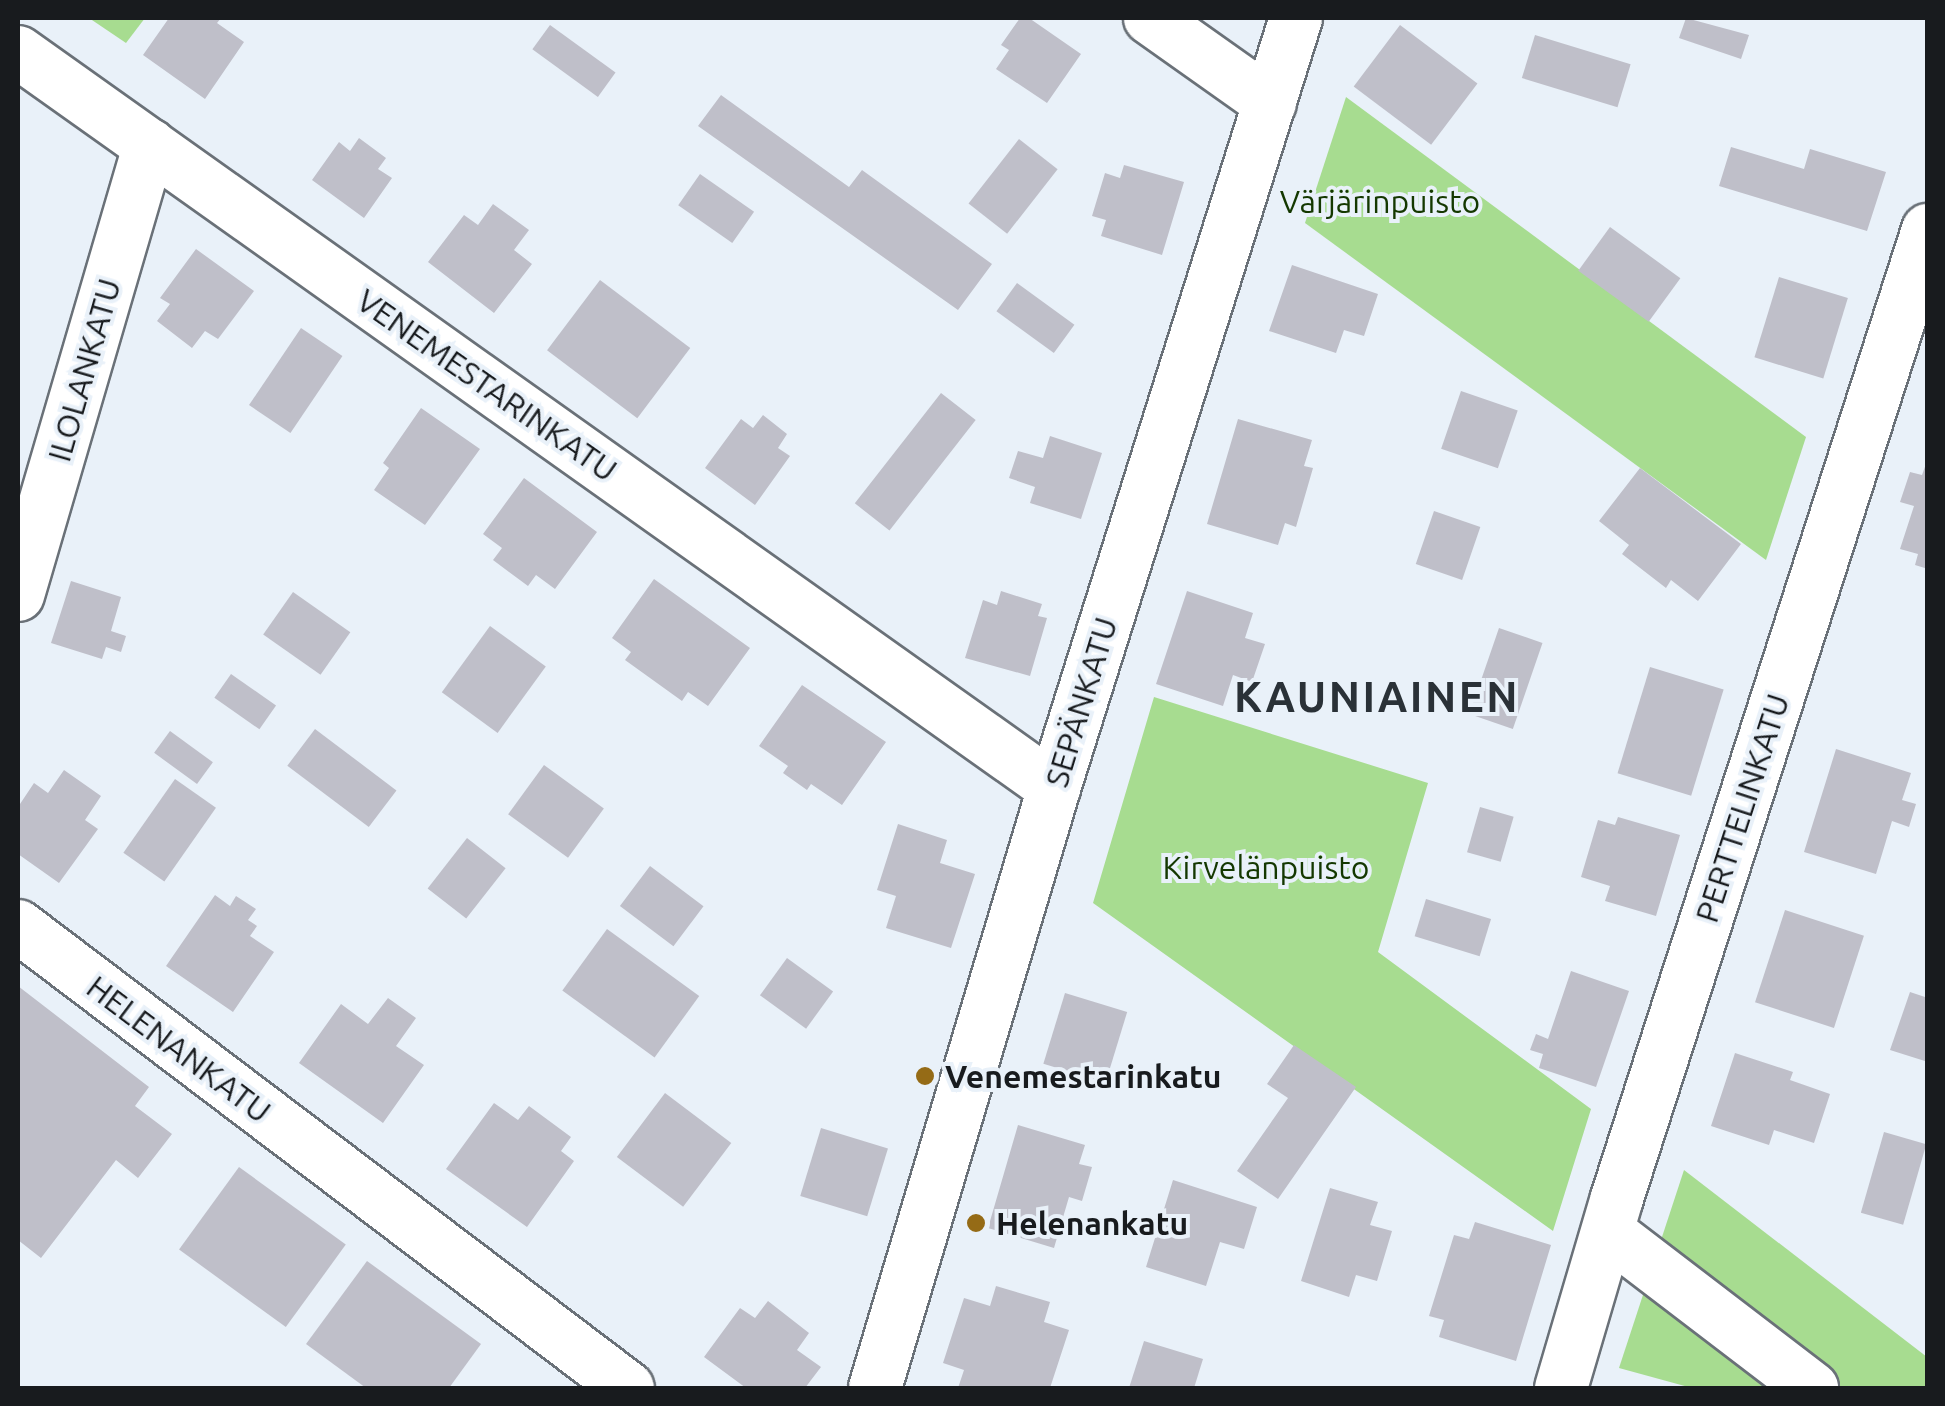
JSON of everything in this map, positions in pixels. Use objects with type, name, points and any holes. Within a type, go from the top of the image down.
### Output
[{"type":"street","points":[[1150,18],[1270,103]]},
{"type":"street","name":"SEPÄNKATU","points":[[876,1388],[1054,788],[1296,18]]},
{"type":"street","name":"VENEMESTARINKATU","points":[[18,52],[1054,788]]},
{"type":"street","name":"ILOLANKATU","points":[[18,595],[150,145]]},
{"type":"street","name":"PERTTELINKATU","points":[[1561,1388],[1608,1232],[1911,336],[1928,230]]},
{"type":"street","name":"HELENANKATU","points":[[18,926],[628,1388]]},
{"type":"street","points":[[1608,1232],[1812,1388]]},
{"type":"green space","points":[[89,18],[145,18],[126,43]]},
{"type":"green space","name":"Värjärinpuisto","points":[[1346,97],[1806,437],[1766,560],[1305,223]]},
{"type":"green space","name":"Kirvelänpuisto","points":[[1154,697],[1428,783],[1378,952],[1591,1109],[1553,1231],[1093,903]]},
{"type":"green space","points":[[1684,1170],[1927,1357],[1927,1388],[1692,1388],[1619,1368]]},
{"type":"building","points":[[169,18],[221,18],[217,23],[244,42],[205,99],[143,55]]},
{"type":"building","points":[[1020,18],[1029,18],[1081,54],[1047,103],[996,69],[1009,50],[1001,45]]},
{"type":"building","points":[[1686,18],[1749,35],[1741,59],[1679,38]]},
{"type":"building","points":[[550,25],[616,73],[598,97],[532,49]]},
{"type":"building","points":[[1400,25],[1477,83],[1431,145],[1354,86]]},
{"type":"building","points":[[1535,35],[1631,64],[1617,107],[1522,78]]},
{"type":"building","points":[[721,95],[849,187],[862,170],[992,264],[958,310],[698,126]]},
{"type":"building","points":[[359,138],[386,158],[378,169],[392,178],[364,218],[312,180],[339,142],[350,151]]},
{"type":"building","points":[[1019,139],[1058,169],[1007,234],[969,204]]},
{"type":"building","points":[[1731,147],[1804,169],[1810,149],[1886,172],[1867,231],[1719,186]]},
{"type":"building","points":[[1124,165],[1184,182],[1162,255],[1101,236],[1106,220],[1092,216],[1105,173],[1120,178]]},
{"type":"building","points":[[700,174],[754,212],[732,243],[678,205]]},
{"type":"building","points":[[493,204],[529,230],[514,250],[532,264],[494,313],[428,262],[464,215],[478,225]]},
{"type":"building","points":[[1610,227],[1680,278],[1649,322],[1578,271]]},
{"type":"building","points":[[196,249],[254,291],[218,339],[205,331],[192,348],[157,321],[170,304],[160,298]]},
{"type":"building","points":[[1292,265],[1378,294],[1364,336],[1344,330],[1336,353],[1269,331]]},
{"type":"building","points":[[1779,277],[1848,298],[1823,378],[1754,357]]},
{"type":"building","points":[[600,280],[690,348],[637,418],[547,350]]},
{"type":"building","points":[[1017,283],[1074,325],[1054,353],[996,311]]},
{"type":"building","points":[[301,328],[342,356],[290,433],[249,405]]},
{"type":"building","points":[[1461,391],[1518,411],[1498,468],[1441,449]]},
{"type":"building","points":[[941,393],[976,420],[889,530],[855,503]]},
{"type":"building","points":[[421,408],[480,449],[425,525],[374,490],[389,468],[383,463]]},
{"type":"building","points":[[763,415],[787,434],[778,448],[790,456],[755,505],[705,468],[741,419],[753,428]]},
{"type":"building","points":[[1238,419],[1312,440],[1304,466],[1313,468],[1296,527],[1285,523],[1278,545],[1207,524]]},
{"type":"building","points":[[1050,436],[1102,453],[1081,519],[1030,503],[1035,487],[1009,478],[1018,451],[1043,458]]},
{"type":"building","points":[[1927,461],[1928,569],[1915,565],[1918,554],[1900,549],[1914,506],[1900,502],[1910,472],[1922,475]]},
{"type":"building","points":[[1640,468],[1741,544],[1698,601],[1671,580],[1666,588],[1622,554],[1629,545],[1599,521]]},
{"type":"building","points":[[524,478],[597,532],[555,589],[536,575],[528,586],[493,560],[502,548],[483,534]]},
{"type":"building","points":[[1434,511],[1480,527],[1462,580],[1416,564]]},
{"type":"building","points":[[654,579],[750,648],[708,706],[688,692],[682,701],[625,660],[631,652],[612,638]]},
{"type":"building","points":[[71,581],[121,597],[111,631],[126,636],[121,652],[106,647],[102,659],[51,643]]},
{"type":"building","points":[[1001,591],[1042,604],[1038,616],[1047,618],[1030,676],[965,658],[983,600],[997,605]]},
{"type":"building","points":[[1187,591],[1253,613],[1245,638],[1265,644],[1252,682],[1233,675],[1223,706],[1156,684]]},
{"type":"building","points":[[293,592],[350,632],[321,675],[263,635]]},
{"type":"building","points":[[490,626],[546,667],[498,733],[442,692]]},
{"type":"building","points":[[1499,628],[1542,643],[1513,729],[1469,714]]},
{"type":"building","points":[[1650,667],[1724,690],[1691,796],[1618,773]]},
{"type":"building","points":[[231,674],[276,706],[259,729],[214,698]]},
{"type":"building","points":[[802,685],[886,742],[842,805],[811,784],[807,790],[783,773],[788,766],[759,746]]},
{"type":"building","points":[[315,729],[396,790],[369,827],[287,766]]},
{"type":"building","points":[[170,731],[213,762],[197,784],[154,753]]},
{"type":"building","points":[[1836,749],[1911,773],[1902,800],[1916,804],[1909,827],[1892,821],[1876,874],[1804,852]]},
{"type":"building","points":[[544,765],[604,808],[568,858],[508,814]]},
{"type":"building","points":[[64,770],[101,796],[85,820],[98,829],[59,883],[18,854],[18,807],[34,783],[48,793]]},
{"type":"building","points":[[175,779],[216,808],[164,881],[123,853]]},
{"type":"building","points":[[1480,807],[1514,817],[1501,862],[1467,852]]},
{"type":"building","points":[[1618,817],[1680,835],[1656,916],[1605,901],[1610,886],[1581,877],[1598,820],[1615,825]]},
{"type":"building","points":[[898,824],[947,840],[940,863],[975,874],[951,948],[886,928],[896,896],[877,890]]},
{"type":"building","points":[[467,838],[506,868],[466,919],[428,888]]},
{"type":"building","points":[[650,866],[704,906],[673,946],[620,906]]},
{"type":"building","points":[[215,895],[230,906],[236,896],[256,909],[248,920],[257,926],[250,936],[274,952],[233,1012],[166,966]]},
{"type":"building","points":[[1426,899],[1491,919],[1480,956],[1415,936]]},
{"type":"building","points":[[1785,910],[1864,936],[1834,1028],[1755,1002]]},
{"type":"building","points":[[607,929],[699,996],[655,1057],[562,990]]},
{"type":"building","points":[[787,958],[833,992],[806,1029],[760,995]]},
{"type":"building","points":[[1571,971],[1629,991],[1596,1087],[1539,1068],[1543,1054],[1530,1050],[1536,1034],[1548,1039]]},
{"type":"building","points":[[18,986],[149,1087],[135,1106],[172,1134],[138,1178],[116,1160],[41,1258],[18,1240]]},
{"type":"building","points":[[1910,992],[1928,998],[1928,1062],[1890,1050]]},
{"type":"building","points":[[1065,993],[1127,1012],[1106,1083],[1043,1064]]},
{"type":"building","points":[[388,998],[416,1018],[396,1046],[424,1065],[383,1123],[299,1063],[341,1004],[368,1024]]},
{"type":"building","points":[[1294,1045],[1356,1087],[1278,1199],[1237,1171],[1288,1098],[1267,1084]]},
{"type":"building","points":[[1735,1053],[1793,1072],[1790,1080],[1830,1094],[1814,1143],[1774,1130],[1769,1145],[1711,1126]]},
{"type":"building","points":[[665,1093],[731,1143],[683,1207],[617,1157]]},
{"type":"building","points":[[494,1103],[518,1120],[529,1106],[571,1137],[561,1151],[574,1161],[527,1227],[446,1169]]},
{"type":"building","points":[[1018,1125],[1085,1145],[1079,1164],[1092,1167],[1082,1201],[1069,1197],[1054,1248],[988,1228]]},
{"type":"building","points":[[821,1128],[888,1148],[867,1216],[800,1196]]},
{"type":"building","points":[[1884,1132],[1926,1144],[1903,1225],[1861,1213]]},
{"type":"building","points":[[239,1167],[346,1245],[286,1327],[179,1250]]},
{"type":"building","points":[[1173,1180],[1257,1207],[1244,1249],[1220,1242],[1206,1286],[1146,1267]]},
{"type":"building","points":[[1330,1188],[1378,1202],[1370,1225],[1392,1231],[1377,1281],[1356,1275],[1349,1297],[1301,1281]]},
{"type":"building","points":[[1475,1222],[1551,1245],[1516,1361],[1439,1337],[1444,1320],[1429,1316],[1454,1235],[1469,1239]]},
{"type":"building","points":[[367,1261],[481,1344],[449,1388],[366,1388],[306,1344]]},
{"type":"building","points":[[996,1286],[1050,1302],[1044,1322],[1069,1330],[1050,1388],[958,1388],[964,1370],[943,1363],[964,1298],[990,1306]]},
{"type":"building","points":[[768,1301],[809,1333],[797,1350],[821,1367],[805,1388],[746,1388],[704,1357],[740,1308],[755,1318]]},
{"type":"building","points":[[1144,1341],[1203,1359],[1194,1388],[1129,1388]]},
{"type":"place","name":"Venemestarinkatu","points":[[925,1076]]},
{"type":"place","name":"Helenankatu","points":[[976,1223]]},
{"type":"district","name":"KAUNIAINEN","points":[[1377,697]]}]
